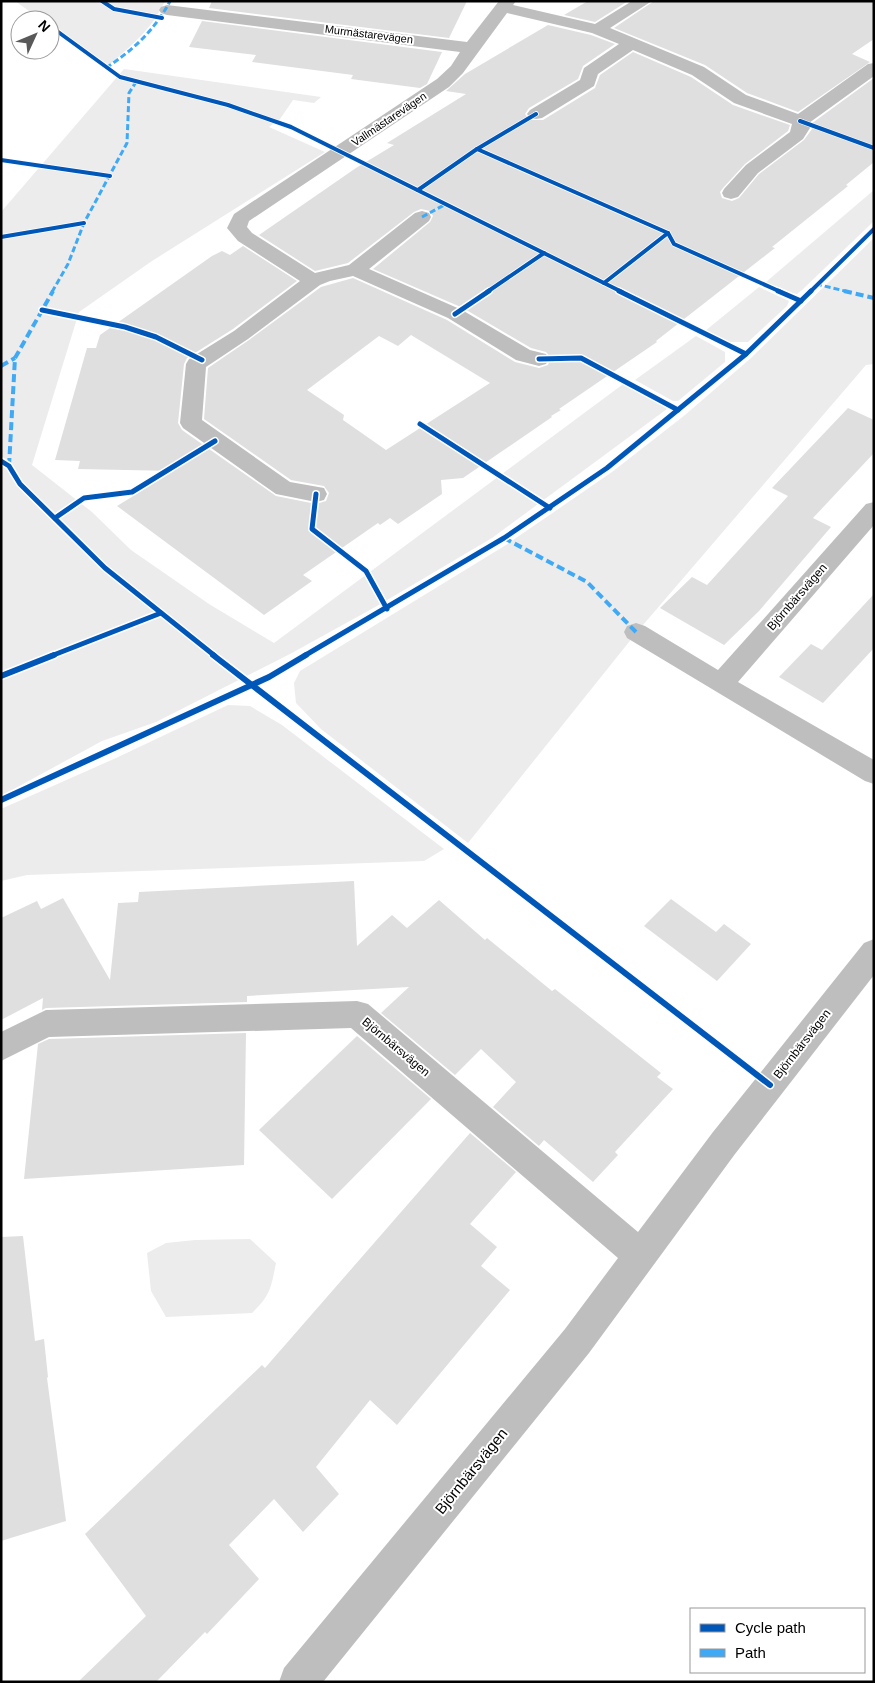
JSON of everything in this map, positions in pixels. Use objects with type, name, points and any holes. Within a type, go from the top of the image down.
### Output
[{"type":"street","points":[[597,29],[644,1]]},
{"type":"street","name":"Vallmästarevägen","points":[[312,281],[246,237],[237,228],[241,218],[443,83],[457,69],[470,48],[506,5],[597,29],[698,71],[740,99],[800,122]]},
{"type":"street","name":"Murmästarevägen","points":[[167,10],[271,15],[470,48]]},
{"type":"street","points":[[536,114],[588,82],[590,72],[632,43]]},
{"type":"street","points":[[731,193],[752,169],[797,135],[800,122],[874,68]]},
{"type":"street","points":[[316,494],[284,489],[191,423],[196,364],[241,335],[312,281],[325,276],[356,270],[422,217]]},
{"type":"street","points":[[356,270],[455,314],[523,355],[539,359]]},
{"type":"street","name":"Björnbärsvägen","points":[[721,684],[874,510]]},
{"type":"street","points":[[636,632],[874,773]]},
{"type":"street","name":"Björnbärsvägen","points":[[307,1678],[577,1341],[724,1143],[874,952]]},
{"type":"street","name":"Björnbärsvägen","points":[[1,1046],[46,1024],[357,1014],[641,1256]]},
{"type":"shaded area","points":[[15,1],[165,1],[148,28],[109,65],[60,33],[60,10],[28,10]]},
{"type":"shaded area","points":[[124,69],[321,97],[314,103],[293,100],[280,119],[269,127],[325,152],[152,261],[79,312],[32,465],[92,512],[131,550],[209,604],[274,643],[626,382],[667,409],[492,538],[377,606],[290,654],[156,722],[102,741],[1,796],[1,212]]},
{"type":"shaded area","points":[[874,190],[874,221],[802,290],[797,294],[792,293],[766,282]]},
{"type":"shaded area","points":[[874,238],[874,364],[866,365],[637,632],[468,843],[321,729],[296,703],[294,683],[300,671],[506,545],[612,472],[685,415],[751,358]]},
{"type":"shaded area","points":[[759,287],[789,301],[787,306],[748,342],[729,342],[705,331]]},
{"type":"shaded area","points":[[696,336],[725,352],[725,362],[678,401],[673,401],[635,380]]},
{"type":"shaded area","points":[[228,705],[250,706],[282,725],[444,849],[424,861],[27,875],[1,881],[1,809],[116,758]]},
{"type":"shaded area","points":[[250,1239],[276,1263],[267,1296],[252,1313],[166,1317],[151,1291],[147,1253],[166,1243],[195,1240]]},
{"type":"building","points":[[212,1],[467,1],[449,38],[209,8]]},
{"type":"building","points":[[588,1],[628,1],[595,22],[564,15]]},
{"type":"building","points":[[654,1],[874,1],[874,39],[852,54],[870,62],[798,112],[747,93],[705,65],[614,28]]},
{"type":"building","points":[[202,21],[442,52],[427,84],[420,88],[351,79],[353,75],[252,62],[256,55],[189,47]]},
{"type":"building","points":[[548,25],[591,35],[615,44],[583,66],[578,79],[529,108],[525,114],[530,120],[543,120],[595,88],[600,75],[633,52],[691,77],[733,105],[790,125],[788,131],[745,164],[723,188],[720,192],[722,198],[732,201],[739,198],[759,174],[804,140],[812,129],[811,124],[874,78],[874,162],[846,185],[848,186],[772,247],[775,248],[657,342],[463,478],[441,480],[442,494],[398,524],[390,518],[380,525],[378,523],[303,575],[312,581],[264,615],[117,506],[174,471],[78,469],[80,461],[55,460],[87,348],[96,348],[100,335],[212,256],[222,251],[230,255],[243,246],[297,281],[233,329],[187,358],[184,364],[178,423],[182,430],[276,496],[316,504],[326,501],[329,493],[324,486],[291,480],[204,419],[208,368],[321,287],[353,278],[447,320],[515,362],[539,368],[548,365],[551,358],[546,352],[531,348],[463,308],[373,269],[430,222],[433,216],[430,211],[421,209],[414,212],[348,263],[315,271],[259,235],[356,168],[394,145],[387,143],[466,94],[446,91],[465,74]],"holes":[[[411,335],[490,383],[386,450],[343,420],[344,415],[307,390],[379,336],[398,346]]]},
{"type":"building","points":[[848,408],[874,420],[874,453],[813,518],[831,527],[759,611],[724,645],[660,608],[692,577],[707,585],[788,496],[772,488]]},
{"type":"building","points":[[874,594],[874,648],[823,703],[779,677],[811,644],[822,650]]},
{"type":"building","points":[[354,881],[357,946],[392,915],[407,928],[439,900],[485,940],[487,938],[552,991],[555,989],[661,1073],[657,1077],[673,1089],[615,1152],[618,1155],[593,1182],[544,1140],[539,1146],[493,1107],[516,1082],[481,1049],[455,1075],[381,1013],[409,987],[247,996],[247,1002],[46,1008],[42,1010],[43,998],[1,1020],[1,918],[37,901],[41,909],[63,898],[110,980],[118,903],[138,902],[139,892]]},
{"type":"building","points":[[671,899],[716,932],[724,924],[751,944],[717,981],[644,926]]},
{"type":"building","points":[[246,1033],[244,1165],[24,1179],[38,1044],[49,1039]]},
{"type":"building","points":[[357,1036],[431,1099],[332,1199],[259,1130]]},
{"type":"building","points":[[470,1133],[516,1172],[470,1224],[497,1247],[481,1266],[510,1290],[397,1425],[370,1400],[316,1467],[339,1494],[303,1532],[274,1499],[229,1545],[259,1579],[207,1634],[205,1632],[156,1682],[78,1682],[146,1616],[85,1534],[262,1365],[265,1368]]},
{"type":"building","points":[[23,1236],[35,1341],[44,1339],[47,1378],[66,1521],[1,1541],[1,1237]]},
{"type":"marked path","points":[[106,68],[143,39],[159,21],[170,1]]},
{"type":"marked path","points":[[9,466],[15,358],[68,264],[84,223],[127,143],[129,93],[136,82],[139,83]]},
{"type":"marked path","points":[[422,217],[446,204]]},
{"type":"marked path","points":[[816,284],[874,298]]},
{"type":"marked path","points":[[1,366],[15,358]]},
{"type":"marked path","points":[[504,538],[587,582],[636,632]]},
{"type":"cycle path","points":[[102,1],[114,9],[162,18]]},
{"type":"cycle path","points":[[60,33],[120,77],[228,105],[291,127],[746,354]]},
{"type":"cycle path","points":[[418,190],[477,149],[536,114]]},
{"type":"cycle path","points":[[800,121],[874,148]]},
{"type":"cycle path","points":[[477,149],[668,233],[674,244],[801,301]]},
{"type":"cycle path","points":[[1,160],[110,176]]},
{"type":"cycle path","points":[[1,237],[84,223]]},
{"type":"cycle path","points":[[1,800],[269,677],[504,538],[607,468],[746,354],[874,229]]},
{"type":"cycle path","points":[[604,283],[668,233]]},
{"type":"cycle path","points":[[455,314],[544,253]]},
{"type":"cycle path","points":[[42,310],[125,327],[156,337],[202,360]]},
{"type":"cycle path","points":[[539,359],[581,358],[678,410]]},
{"type":"cycle path","points":[[420,424],[550,508]]},
{"type":"cycle path","points":[[55,518],[84,498],[132,492],[215,441]]},
{"type":"cycle path","points":[[1,461],[9,466],[20,484],[105,568],[250,685],[770,1085]]},
{"type":"cycle path","points":[[316,494],[312,529],[366,571],[387,609]]},
{"type":"cycle path","points":[[1,676],[161,613]]}]
